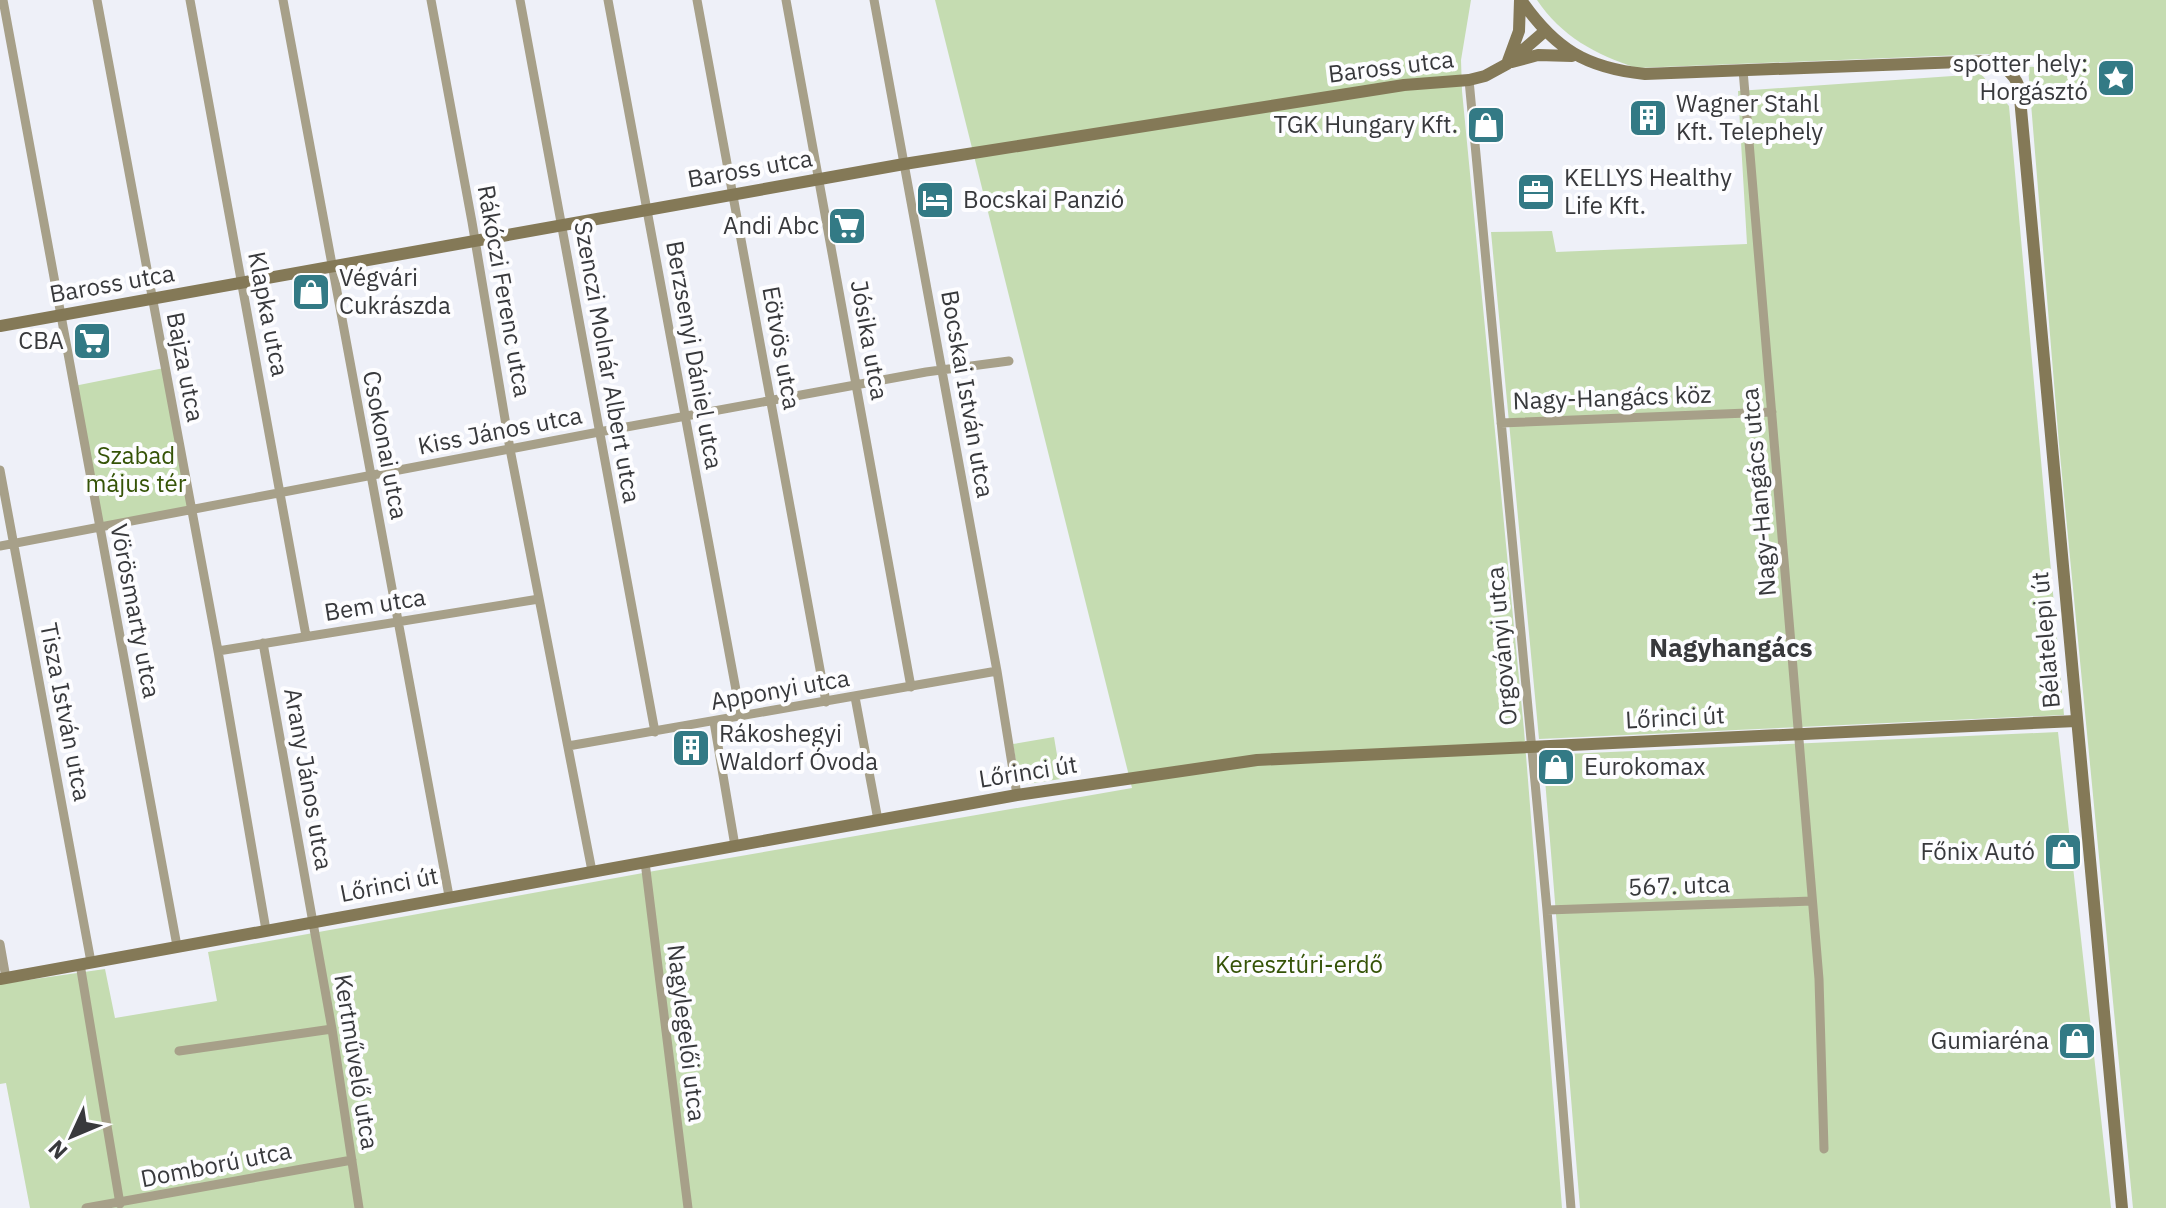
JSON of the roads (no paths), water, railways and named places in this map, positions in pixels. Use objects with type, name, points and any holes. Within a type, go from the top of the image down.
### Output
[{"type":"street","name":"Vörösmarty utca","points":[[3,0],[177,946]]},
{"type":"street","name":"Bajza utca","points":[[97,0],[218,651],[266,930]]},
{"type":"street","name":"Klapka utca","points":[[190,0],[306,636]]},
{"type":"street","name":"Csokonai utca","points":[[283,0],[449,896]]},
{"type":"street","name":"Rákóczi Ferenc utca","points":[[431,0],[476,241],[510,449],[592,871]]},
{"type":"street","name":"Szenczi Molnár Albert utca","points":[[520,0],[655,732]]},
{"type":"street","name":"Berzsenyi Dániel utca","points":[[608,0],[741,717]]},
{"type":"street","name":"Eötvös utca","points":[[697,0],[826,702]]},
{"type":"street","name":"Jósika utca","points":[[786,0],[911,687]]},
{"type":"street","name":"Bocskai István utca","points":[[874,0],[1017,795]]},
{"type":"street","points":[[1520,0],[1545,31]]},
{"type":"street","points":[[1507,64],[1519,31],[1520,0]]},
{"type":"street","name":"Baross utca","points":[[0,326],[904,164],[1404,85],[1469,80],[1495,72],[1545,31],[1564,48],[1604,68],[1645,74],[1987,61],[2009,70]]},
{"type":"street","name":"Baross utca","points":[[1507,64],[1554,54],[1579,57]]},
{"type":"street","name":"Nagy-Hangács utca","points":[[1743,70],[1819,979],[1824,1149]]},
{"type":"street","name":"Bélatelepi út","points":[[2009,70],[2019,87],[2122,1208]]},
{"type":"street","name":"Orgoványi utca","points":[[1469,80],[1547,910],[1571,1208]]},
{"type":"street","name":"Kiss János utca","points":[[0,546],[599,432],[1009,361]]},
{"type":"street","name":"Nagy-Hangács köz","points":[[1501,423],[1772,412]]},
{"type":"street","name":"Tisza István utca","points":[[0,470],[86,963],[120,1204]]},
{"type":"street","name":"Bem utca","points":[[218,651],[539,599]]},
{"type":"street","name":"Arany János utca","points":[[263,643],[312,922]]},
{"type":"street","name":"Apponyi utca","points":[[568,746],[997,671]]},
{"type":"street","points":[[855,697],[878,820]]},
{"type":"street","name":"Lőrinci út","points":[[3,978],[1017,795],[1257,760],[2076,721]]},
{"type":"street","points":[[714,722],[735,846]]},
{"type":"street","name":"Nagylegelői utca","points":[[645,862],[688,1208]]},
{"type":"street","name":"567. utca","points":[[1547,910],[1812,901]]},
{"type":"street","name":"Kertművelő utca","points":[[312,922],[359,1208]]},
{"type":"street","points":[[0,944],[3,978]]},
{"type":"street","points":[[179,1051],[332,1029]]},
{"type":"street","name":"Domború utca","points":[[86,1208],[352,1160]]},
{"type":"place","name":"spotter hely: Horgásztó","points":[[2116,78]]},
{"type":"place","name":"Wagner Stahl Kft. Telephely","points":[[1648,118]]},
{"type":"place","name":"TGK Hungary Kft.","points":[[1486,125]]},
{"type":"place","name":"KELLYS Healthy Life Kft.","points":[[1536,192]]},
{"type":"place","name":"Bocskai Panzió","points":[[935,200]]},
{"type":"place","name":"Andi Abc","points":[[847,226]]},
{"type":"place","name":"Végvári Cukrászda","points":[[311,292]]},
{"type":"place","name":"CBA","points":[[92,341]]},
{"type":"place","name":"Rákoshegyi Waldorf Óvoda","points":[[691,748]]},
{"type":"place","name":"Eurokomax","points":[[1556,767]]},
{"type":"place","name":"Főnix Autó","points":[[2063,852]]},
{"type":"place","name":"Gumiaréna","points":[[2077,1041]]},
{"type":"district","name":"Nagyhangács","points":[[1731,648]]},
{"type":"park label","name":"Szabad május tér","points":[[136,470]]},
{"type":"park label","name":"Keresztúri-erdő","points":[[1299,965]]}]
